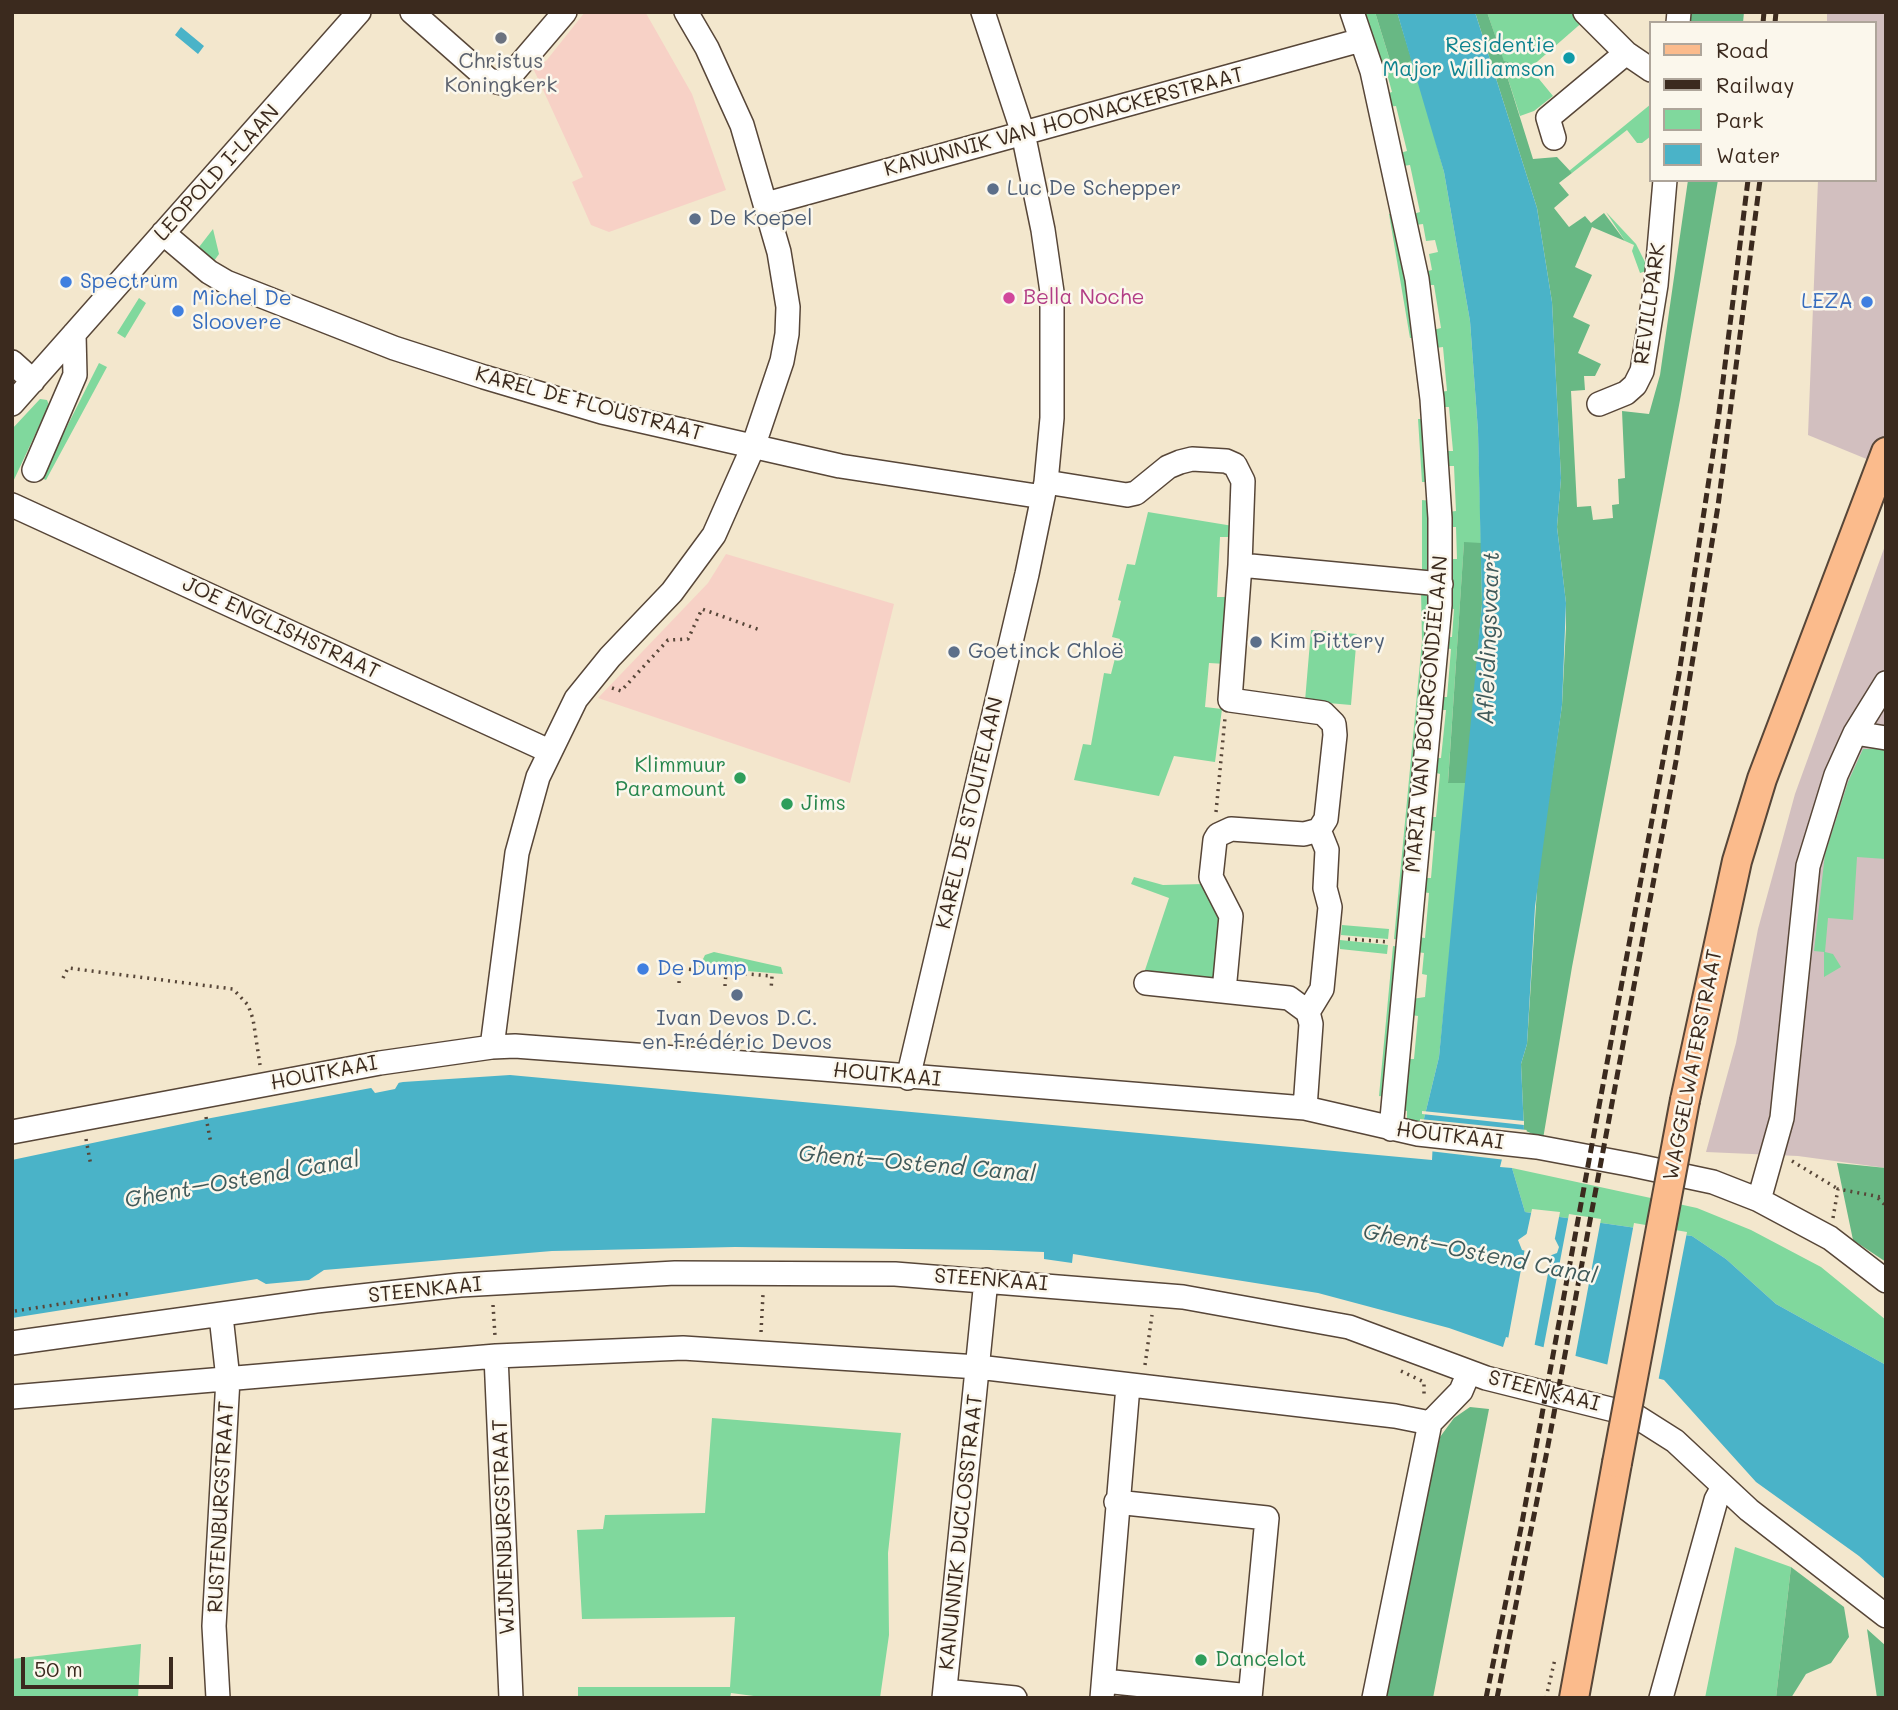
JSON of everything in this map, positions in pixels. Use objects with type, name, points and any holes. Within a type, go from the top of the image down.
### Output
[{"type":"main road","name":"WAGGELWATERSTRAAT","points":[[1574,1698],[1685,1100],[1737,861],[1762,779],[1886,452]]},
{"type":"street","name":"LEOPOLD I-LAAN","points":[[12,404],[359,12]]},
{"type":"street","points":[[412,12],[489,79],[501,83],[512,75],[565,12]]},
{"type":"street","points":[[492,1047],[517,853],[525,815],[549,751],[570,709],[591,678],[694,565],[735,494],[782,361],[787,334],[785,280],[766,204],[726,86],[686,12]]},
{"type":"street","name":"KAREL DE STOUTELAAN","points":[[908,1078],[1044,490],[1052,418],[1052,292],[1023,133],[983,12]]},
{"type":"street","name":"MARIA VAN BOURGONDIËLAAN","points":[[1352,12],[1372,71],[1417,279],[1436,446],[1441,584],[1391,1129]]},
{"type":"street","points":[[1585,12],[1626,53],[1650,69]]},
{"type":"street","name":"KANUNNIK VAN HOONACKERSTRAAT","points":[[766,204],[1361,40]]},
{"type":"street","points":[[1554,138],[1548,118],[1626,53]]},
{"type":"street","name":"REVILLPARK","points":[[1599,404],[1631,389],[1642,371],[1656,285],[1665,182]]},
{"type":"street","name":"KAREL DE FLOUSTRAAT","points":[[163,233],[217,277],[394,348],[602,412],[840,466],[1044,490],[1127,495],[1136,493],[1168,467],[1192,459],[1235,465],[1243,481],[1240,565]]},
{"type":"street","points":[[34,470],[75,375],[74,334]]},
{"type":"street","points":[[12,362],[33,381]]},
{"type":"street","name":"JOE ENGLISHSTRAAT","points":[[14,510],[549,751]]},
{"type":"street","points":[[1224,991],[1231,916],[1211,877],[1213,848],[1219,835],[1231,829],[1304,834],[1319,830],[1326,819],[1334,724],[1323,713],[1313,709],[1252,705],[1230,700],[1240,565],[1441,584]]},
{"type":"street","points":[[1759,1200],[1774,1151],[1788,1077],[1808,866],[1836,775],[1855,733],[1886,682]]},
{"type":"street","points":[[1855,733],[1886,738]]},
{"type":"street","points":[[1308,1012],[1319,999],[1322,989],[1330,907],[1325,888],[1327,850],[1319,830]]},
{"type":"street","points":[[1146,983],[1289,998],[1308,1012],[1311,1024],[1305,1108]]},
{"type":"street","name":"HOUTKAAI","points":[[12,1132],[380,1062],[515,1046],[1305,1108],[1418,1134],[1521,1145],[1713,1182],[1759,1200],[1830,1238],[1886,1281]]},
{"type":"street","name":"STEENKAAI","points":[[12,1343],[460,1285],[562,1277],[780,1272],[986,1280],[1122,1290],[1247,1306],[1349,1327],[1469,1372],[1634,1415],[1675,1441],[1723,1487],[1886,1616]]},
{"type":"street","name":"KANUNNIK DUCLOSSTRAAT","points":[[944,1694],[986,1280]]},
{"type":"street","name":"RUSTENBURGSTRAAT","points":[[218,1698],[214,1626],[228,1379],[221,1316]]},
{"type":"street","points":[[12,1397],[496,1356],[646,1348],[760,1351],[978,1367],[1395,1416],[1430,1423]]},
{"type":"street","name":"WIJNENBURGSTRAAT","points":[[496,1356],[511,1698]]},
{"type":"street","points":[[1374,1698],[1430,1423],[1461,1391],[1469,1372]]},
{"type":"street","points":[[1116,1502],[1267,1518],[1250,1697],[1103,1689],[1117,1539],[1116,1502],[1135,1386]]},
{"type":"street","points":[[1661,1698],[1716,1500],[1723,1487]]},
{"type":"street","points":[[944,1694],[1016,1698]]},
{"type":"path","points":[[149,272],[163,284]]},
{"type":"path","points":[[591,678],[621,691],[668,640],[688,639],[702,609],[760,630]]},
{"type":"path","points":[[1219,835],[1216,812],[1226,711],[1230,700]]},
{"type":"path","points":[[1327,937],[1408,944]]},
{"type":"path","points":[[661,967],[772,976],[771,990]]},
{"type":"path","points":[[63,978],[68,968],[233,989],[248,1005],[253,1019],[262,1085]]},
{"type":"path","points":[[679,983],[680,969]]},
{"type":"path","points":[[725,986],[726,972]]},
{"type":"path","points":[[204,1108],[211,1144]]},
{"type":"path","points":[[84,1130],[91,1166]]},
{"type":"path","points":[[1774,1151],[1838,1188],[1886,1198]]},
{"type":"path","points":[[1830,1238],[1838,1188]]},
{"type":"path","points":[[1876,1197],[1886,1206]]},
{"type":"path","points":[[750,1292],[776,1292]]},
{"type":"path","points":[[760,1351],[763,1292]]},
{"type":"path","points":[[15,1311],[75,1305],[132,1293]]},
{"type":"path","points":[[480,1305],[504,1303]]},
{"type":"path","points":[[493,1304],[496,1356]]},
{"type":"path","points":[[1141,1314],[1163,1316]]},
{"type":"path","points":[[1135,1386],[1152,1315]]},
{"type":"path","points":[[1391,1366],[1424,1382],[1424,1409],[1430,1423]]},
{"type":"shaded area","points":[[585,12],[645,12],[692,94],[726,190],[609,232],[591,225],[572,182],[583,177],[533,68],[546,61]]},
{"type":"shaded area","points":[[1827,12],[1886,12],[1886,467],[1808,435],[1818,182],[1877,182],[1877,21],[1827,21]]},
{"type":"shaded area","points":[[1886,543],[1886,1168],[1798,1156],[1706,1152],[1736,1043],[1758,929],[1795,794]]},
{"type":"shaded area","points":[[726,554],[894,604],[850,783],[598,698],[708,583]]},
{"type":"green space","points":[[1360,12],[1375,12],[1392,67],[1412,61],[1432,128],[1444,172],[1470,321],[1478,431],[1481,543],[1464,543],[1448,782],[1467,783],[1439,1057],[1423,1123],[1407,1119],[1407,1111],[1402,1110],[1407,1059],[1414,1059],[1418,1016],[1411,1015],[1412,999],[1425,997],[1427,975],[1422,974],[1424,953],[1417,952],[1418,937],[1425,938],[1429,893],[1422,892],[1423,878],[1431,878],[1435,831],[1428,830],[1429,817],[1436,817],[1440,774],[1433,772],[1434,758],[1441,758],[1446,710],[1438,710],[1440,697],[1447,697],[1451,649],[1444,648],[1445,637],[1452,637],[1454,609],[1447,608],[1449,559],[1457,559],[1456,527],[1449,527],[1448,512],[1456,511],[1454,466],[1445,466],[1444,451],[1453,451],[1449,407],[1442,407],[1440,392],[1447,391],[1443,347],[1435,348],[1433,330],[1441,328],[1434,285],[1427,285],[1424,272],[1432,270],[1429,254],[1438,252],[1435,240],[1426,241],[1423,224],[1415,225],[1413,214],[1420,212],[1410,165],[1403,166],[1400,153],[1407,151],[1396,106],[1388,107],[1385,94],[1392,92],[1386,70],[1379,71]]},
{"type":"green space","points":[[1375,12],[1397,12],[1412,61],[1392,67]]},
{"type":"green space","points":[[1475,12],[1487,12],[1504,61],[1515,64],[1507,76],[1533,159],[1557,157],[1572,173],[1559,183],[1569,195],[1554,208],[1569,227],[1585,216],[1591,223],[1604,213],[1625,241],[1592,227],[1575,267],[1592,275],[1573,317],[1590,325],[1578,353],[1601,364],[1595,376],[1584,376],[1585,390],[1571,391],[1577,507],[1591,506],[1593,520],[1613,518],[1612,505],[1619,504],[1618,479],[1625,478],[1622,411],[1649,414],[1660,375],[1688,182],[1718,182],[1680,400],[1572,967],[1543,1139],[1524,1130],[1521,1064],[1527,1044],[1538,874],[1562,705],[1566,603],[1557,527],[1561,478],[1552,302],[1537,208]]},
{"type":"green space","points":[[1487,12],[1573,12],[1585,20],[1530,68],[1553,96],[1534,111],[1520,116],[1507,76],[1509,63],[1504,62]]},
{"type":"green space","points":[[1691,12],[1744,12],[1743,21],[1691,21]]},
{"type":"green space","points":[[1650,105],[1650,137],[1642,143],[1637,143],[1627,130],[1572,173],[1569,171]]},
{"type":"green space","points":[[1606,212],[1636,244],[1649,270],[1640,273],[1632,251],[1634,245],[1625,241]]},
{"type":"green space","points":[[1395,213],[1417,338],[1410,338],[1389,214]]},
{"type":"green space","points":[[213,229],[219,254],[214,261],[209,261],[196,251]]},
{"type":"green space","points":[[139,298],[146,303],[125,338],[117,333]]},
{"type":"green space","points":[[99,363],[107,367],[46,480],[41,478]]},
{"type":"green space","points":[[40,399],[47,400],[49,405],[12,484],[12,429]]},
{"type":"green space","points":[[1418,419],[1426,419],[1430,482],[1422,482]]},
{"type":"green space","points":[[1422,500],[1431,501],[1431,569],[1422,573]]},
{"type":"green space","points":[[1148,512],[1233,526],[1235,537],[1220,537],[1217,597],[1233,597],[1226,664],[1209,663],[1205,707],[1222,709],[1215,762],[1174,756],[1159,796],[1074,780],[1083,744],[1091,745],[1104,673],[1111,674],[1120,639],[1112,637],[1121,601],[1118,600],[1127,564],[1135,565]]},
{"type":"green space","points":[[1464,542],[1481,543],[1482,604],[1467,783],[1448,783]]},
{"type":"green space","points":[[1421,591],[1430,596],[1400,940],[1394,939],[1422,641]]},
{"type":"green space","points":[[1311,630],[1357,634],[1351,705],[1305,701]]},
{"type":"green space","points":[[1863,749],[1886,749],[1886,859],[1857,857],[1853,920],[1828,918],[1825,952],[1833,954],[1841,967],[1824,977],[1824,952],[1814,951],[1825,854],[1848,782]]},
{"type":"green space","points":[[1134,877],[1163,885],[1204,884],[1221,915],[1214,976],[1211,979],[1144,973],[1169,898],[1131,884]]},
{"type":"green space","points":[[1342,925],[1389,929],[1388,939],[1341,935]]},
{"type":"green space","points":[[1340,940],[1388,945],[1387,954],[1340,949]]},
{"type":"green space","points":[[1393,946],[1400,947],[1386,1097],[1379,1096]]},
{"type":"green space","points":[[714,952],[781,967],[783,974],[699,967],[705,955]]},
{"type":"green space","points":[[1837,1163],[1886,1168],[1886,1262],[1853,1240]]},
{"type":"green space","points":[[1512,1168],[1697,1208],[1751,1230],[1821,1267],[1886,1320],[1886,1365],[1776,1304],[1726,1259],[1692,1236],[1525,1212]]},
{"type":"green space","points":[[1470,1407],[1489,1409],[1433,1698],[1384,1698],[1440,1437],[1454,1418]]},
{"type":"green space","points":[[712,1418],[901,1433],[888,1553],[889,1635],[880,1698],[769,1698],[731,1693],[730,1698],[578,1698],[578,1687],[730,1687],[735,1617],[582,1619],[577,1530],[603,1529],[605,1515],[705,1513]]},
{"type":"green space","points":[[1735,1547],[1791,1567],[1776,1698],[1705,1698]]},
{"type":"green space","points":[[1791,1567],[1844,1607],[1849,1637],[1831,1663],[1806,1674],[1791,1698],[1776,1698]]},
{"type":"green space","points":[[1867,1629],[1886,1646],[1886,1698],[1877,1698]]},
{"type":"green space","points":[[141,1644],[138,1698],[12,1698],[12,1659]]},
{"type":"water","points":[[1397,12],[1475,12],[1537,208],[1552,302],[1561,478],[1557,527],[1566,603],[1562,705],[1535,907],[1527,1044],[1521,1064],[1524,1130],[1503,1155],[1500,1167],[1512,1168],[1525,1212],[1692,1236],[1726,1259],[1776,1304],[1886,1365],[1886,1580],[1859,1556],[1756,1482],[1664,1380],[1506,1337],[1503,1347],[1449,1328],[1318,1293],[1073,1254],[1072,1263],[1044,1259],[1044,1252],[991,1250],[735,1247],[552,1251],[324,1270],[309,1280],[266,1284],[257,1279],[12,1318],[12,1160],[211,1118],[403,1082],[510,1075],[1432,1160],[1433,1140],[1423,1123],[1439,1057],[1482,604],[1478,431],[1470,321],[1444,172]],"holes":[[[1528,1233],[1555,1239],[1559,1247],[1557,1253],[1549,1256],[1522,1250],[1518,1240]]]},
{"type":"water","points":[[181,27],[204,46],[198,54],[175,35]]},
{"type":"pier","points":[[401,1079],[395,1089],[375,1093],[369,1085]]},
{"type":"pier","points":[[1422,1111],[1524,1121],[1524,1125],[1422,1114]]},
{"type":"pier","points":[[1420,1119],[1527,1130],[1506,1160],[1429,1151],[1429,1141]]},
{"type":"pier","points":[[1532,1209],[1560,1212],[1554,1243],[1526,1237]]},
{"type":"pier","points":[[1569,1214],[1601,1219],[1575,1358],[1543,1350]]},
{"type":"pier","points":[[1634,1223],[1687,1232],[1658,1382],[1607,1366]]},
{"type":"pier","points":[[1525,1248],[1552,1252],[1534,1348],[1508,1341],[1506,1350]]},
{"type":"railway","points":[[1763,21],[1764,12]]},
{"type":"railway","points":[[1775,21],[1776,12]]},
{"type":"railway","points":[[1486,1698],[1521,1528],[1679,674],[1718,421],[1748,182]]},
{"type":"railway","points":[[1497,1698],[1546,1456],[1676,761],[1718,506],[1760,182]]},
{"type":"place","name":"Christus Koningkerk","points":[[501,38]]},
{"type":"place","name":"Residentie Major Williamson","points":[[1569,58]]},
{"type":"place","name":"Luc De Schepper","points":[[993,189]]},
{"type":"place","name":"De Koepel","points":[[695,219]]},
{"type":"place","name":"Spectrum","points":[[66,282]]},
{"type":"place","name":"Bella Noche","points":[[1009,298]]},
{"type":"place","name":"LEZA","points":[[1867,302]]},
{"type":"place","name":"Michel De Sloovere","points":[[178,311]]},
{"type":"place","name":"Kim Pittery","points":[[1256,642]]},
{"type":"place","name":"Goetinck Chloë","points":[[954,652]]},
{"type":"place","name":"Klimmuur Paramount","points":[[740,778]]},
{"type":"place","name":"Jims","points":[[787,804]]},
{"type":"place","name":"De Dump","points":[[643,969]]},
{"type":"place","name":"Ivan Devos D.C. en Frédéric Devos","points":[[737,995]]},
{"type":"place","name":"Dancelot","points":[[1201,1660]]},
{"type":"water label","name":"Afleidingsvaart","points":[[1489,638]]},
{"type":"water label","name":"Ghent–Ostend Canal","points":[[917,1164]]},
{"type":"water label","name":"Ghent–Ostend Canal","points":[[242,1180]]},
{"type":"water label","name":"Ghent–Ostend Canal","points":[[1480,1254]]}]
